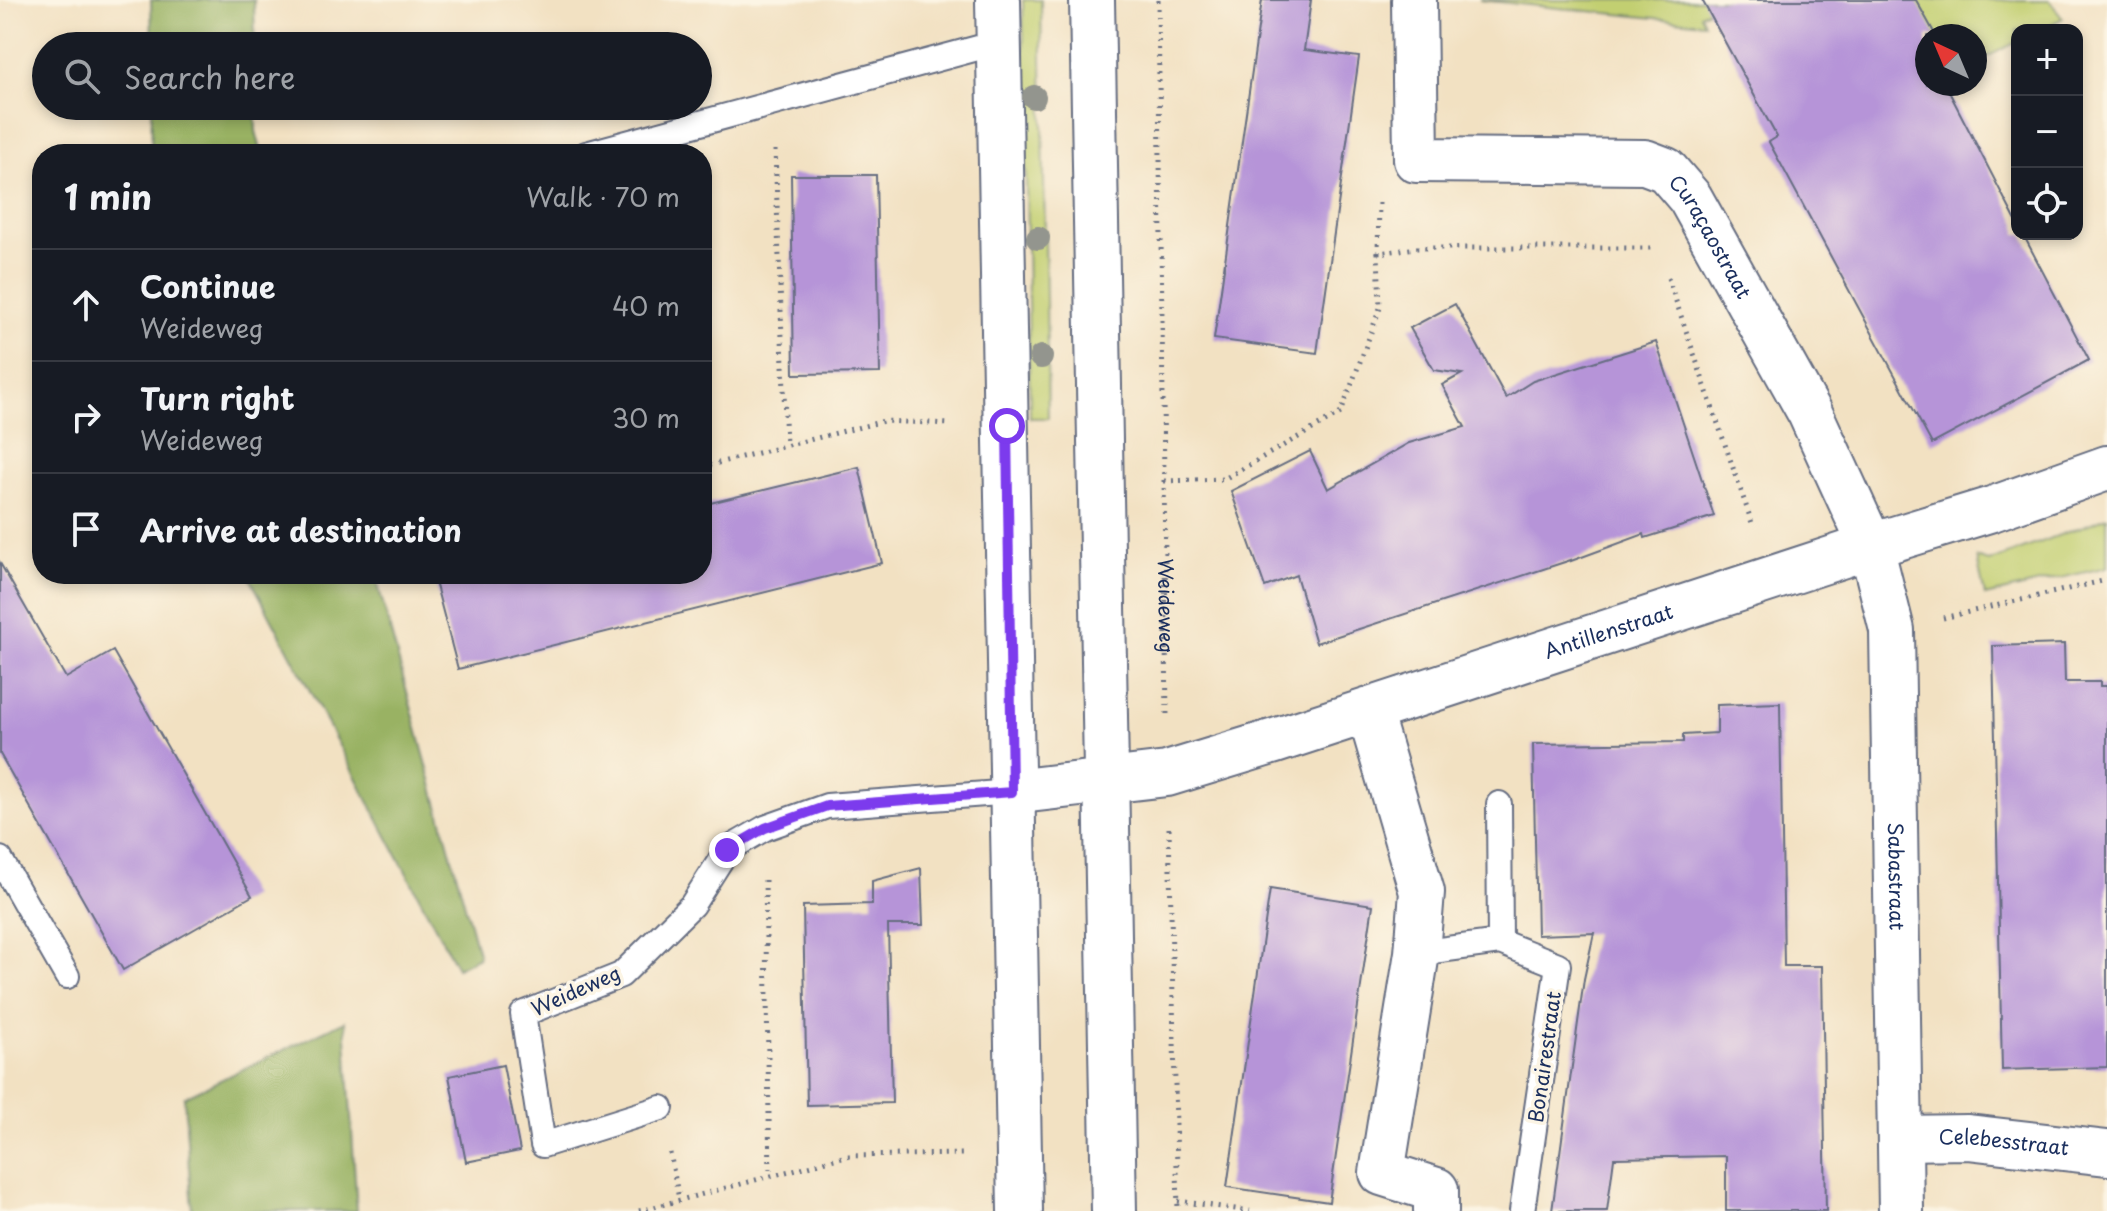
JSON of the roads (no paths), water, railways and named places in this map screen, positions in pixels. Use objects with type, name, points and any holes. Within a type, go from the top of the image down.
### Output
[{"type":"street","points":[[1092,0],[1114,1211]]},
{"type":"street","name":"Curaçaostraat","points":[[1414,0],[1416,160],[1645,162],[1666,170],[1690,198],[1802,400],[1871,546]]},
{"type":"street","points":[[999,21],[1020,1211]]},
{"type":"street","name":"Antillenstraat","points":[[1107,781],[1167,774],[1262,746],[1992,509],[2107,468]]},
{"type":"street","name":"Sabastraat","points":[[1871,546],[1892,630],[1901,1211]]},
{"type":"street","points":[[1369,711],[1422,892],[1417,953],[1382,1173],[1436,1190],[1436,1211]]},
{"type":"street","name":"Weideweg","points":[[1012,792],[1107,781]]},
{"type":"street","name":"Celebesstraat","points":[[1900,1138],[1968,1137],[2107,1153]]},
{"type":"lane","points":[[623,144],[773,104],[999,21]]},
{"type":"lane","name":"Weideweg","points":[[661,1108],[543,1145],[523,1014],[621,975],[692,905],[727,850],[765,828],[827,806],[1012,792]]},
{"type":"lane","points":[[1499,804],[1500,942]]},
{"type":"lane","points":[[0,859],[67,976]]},
{"type":"lane","name":"Bonairestraat","points":[[1417,953],[1500,942],[1558,965],[1522,1211]]}]
